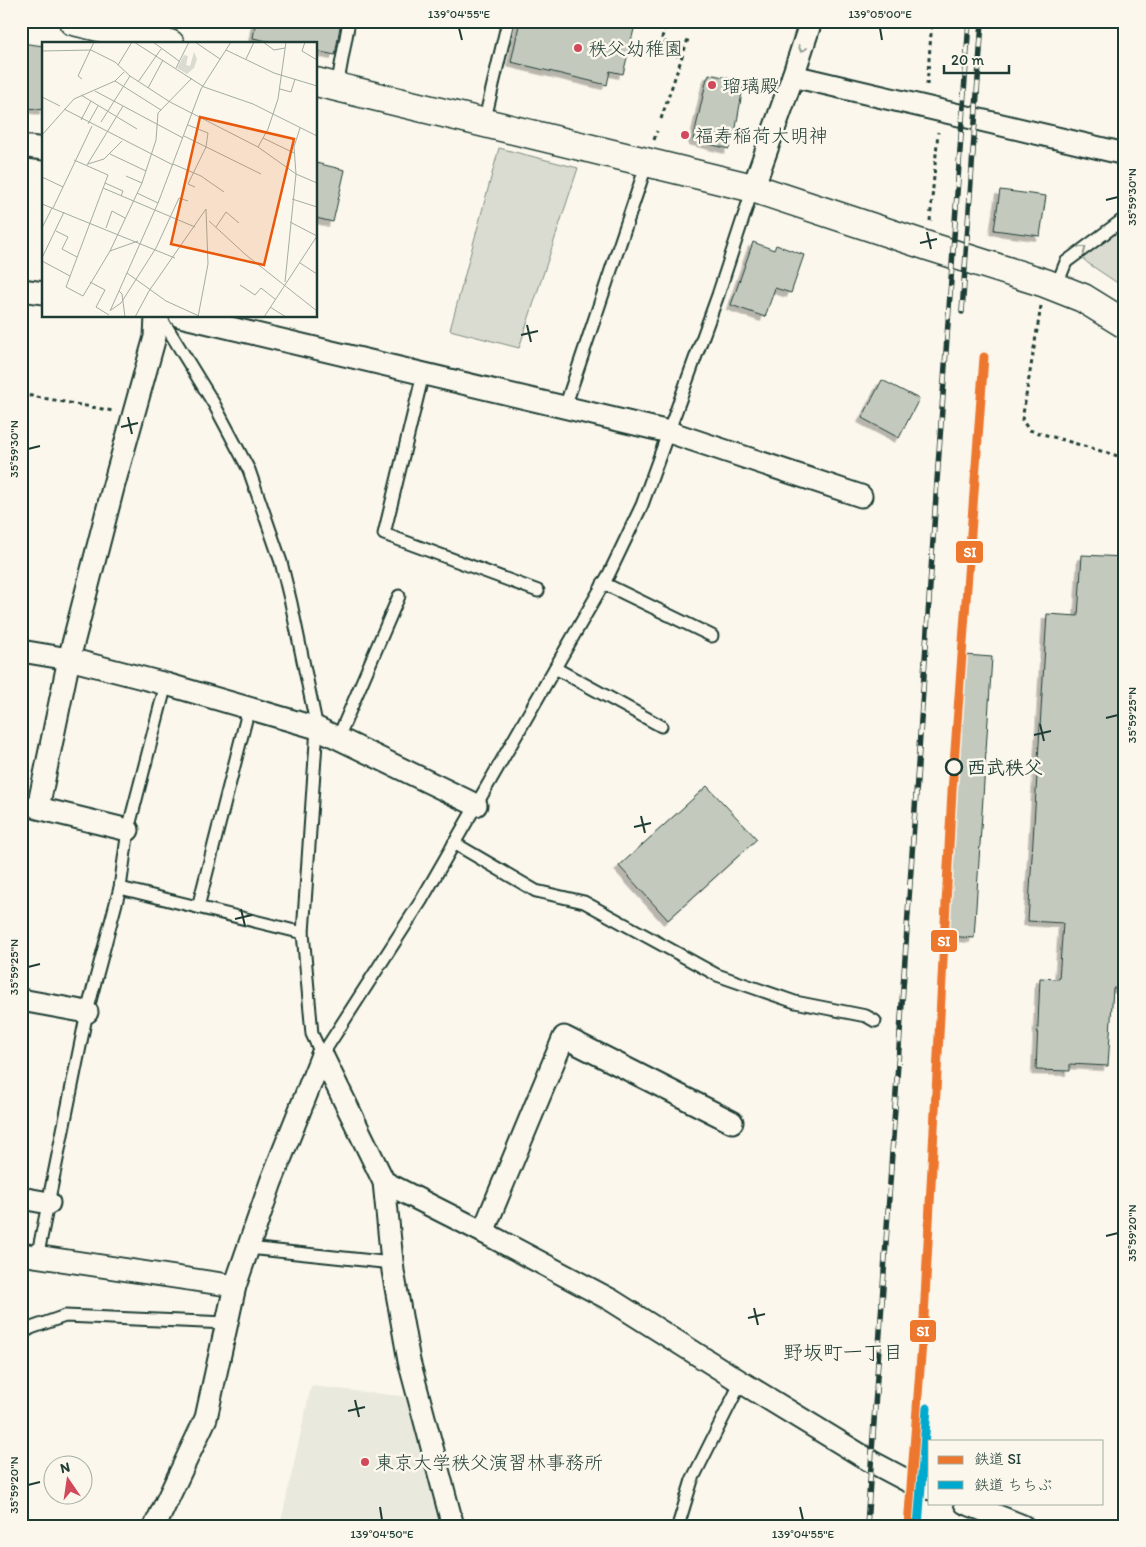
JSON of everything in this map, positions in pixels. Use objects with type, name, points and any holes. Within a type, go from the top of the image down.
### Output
[{"type":"street","points":[[74,21],[152,39]]},
{"type":"street","points":[[753,188],[811,21]]},
{"type":"street","points":[[793,76],[1125,154]]},
{"type":"street","points":[[327,85],[484,124],[650,152],[753,188],[1050,285],[1083,298],[1125,324]]},
{"type":"street","points":[[21,146],[42,149]]},
{"type":"street","points":[[21,290],[42,293]]},
{"type":"street","points":[[128,830],[38,808],[69,659],[133,414],[155,338],[158,318]]},
{"type":"street","points":[[188,318],[669,432],[861,496]]},
{"type":"street","points":[[21,651],[69,659],[166,684],[317,728],[476,805]]},
{"type":"street","points":[[21,1000],[87,1012]]},
{"type":"street","points":[[483,1232],[564,1037],[732,1122]]},
{"type":"street","points":[[322,1054],[384,1182],[392,1263],[409,1361],[453,1526]]},
{"type":"street","points":[[155,1526],[206,1418],[235,1286],[271,1182],[322,1054]]},
{"type":"street","points":[[384,1182],[611,1300],[872,1462],[908,1481],[928,1488]]},
{"type":"street","points":[[21,1198],[49,1204]]},
{"type":"street","points":[[29,1256],[235,1286]]},
{"type":"street","points":[[968,1504],[1023,1526]]},
{"type":"lane","points":[[327,85],[349,21]]},
{"type":"lane","points":[[484,124],[508,21]]},
{"type":"lane","points":[[565,407],[650,152]]},
{"type":"lane","points":[[322,1054],[421,901],[603,583],[642,505],[718,295],[753,188]]},
{"type":"lane","points":[[1050,285],[1066,262],[1125,218]]},
{"type":"lane","points":[[159,318],[214,404],[249,470],[289,594],[317,728],[303,933],[312,1034],[322,1054]]},
{"type":"lane","points":[[423,374],[384,534],[538,591]]},
{"type":"lane","points":[[603,583],[712,636]]},
{"type":"lane","points":[[338,738],[399,596]]},
{"type":"lane","points":[[555,668],[660,726]]},
{"type":"lane","points":[[29,1256],[49,1204],[87,1012],[120,888],[128,830],[166,684]]},
{"type":"lane","points":[[198,907],[249,708]]},
{"type":"lane","points":[[454,843],[536,891],[584,902],[717,975],[795,1002],[866,1016],[875,1021]]},
{"type":"lane","points":[[120,888],[303,933]]},
{"type":"lane","points":[[248,1248],[392,1263]]},
{"type":"lane","points":[[21,1334],[31,1328],[64,1316],[227,1323]]},
{"type":"lane","points":[[678,1526],[692,1480],[741,1382]]},
{"type":"path","points":[[660,21],[665,25],[662,38],[681,60]]},
{"type":"path","points":[[928,246],[933,109],[932,21]]},
{"type":"path","points":[[661,119],[689,36]]},
{"type":"path","points":[[650,152],[657,131]]},
{"type":"path","points":[[1050,285],[1022,420],[1029,430],[1125,458]]},
{"type":"path","points":[[21,394],[133,414]]},
{"type":"shaded area","points":[[499,148],[578,168],[519,348],[450,330]]},
{"type":"shaded area","points":[[1125,221],[1125,288],[1081,257]]},
{"type":"shaded area","name":"東京大学秩父演習林事務所","points":[[311,1386],[419,1398],[452,1526],[280,1526]]},
{"type":"building","points":[[256,21],[341,21],[335,55],[318,51],[318,42],[272,42],[253,38]]},
{"type":"building","points":[[520,21],[636,21],[623,74],[610,71],[607,85],[511,62]]},
{"type":"building","points":[[21,43],[42,46],[42,110],[21,107]]},
{"type":"building","points":[[709,74],[728,78],[727,84],[743,87],[734,139],[731,138],[729,149],[693,140]]},
{"type":"building","points":[[318,163],[345,170],[333,222],[318,218]]},
{"type":"building","points":[[1000,190],[1046,196],[1040,236],[994,230]]},
{"type":"building","points":[[753,242],[774,250],[776,245],[804,255],[791,293],[775,288],[765,317],[731,305]]},
{"type":"building","points":[[882,380],[919,399],[899,438],[862,418]]},
{"type":"building","points":[[1082,555],[1125,557],[1125,989],[1113,988],[1108,1066],[1070,1064],[1070,1071],[1036,1070],[1040,978],[1059,979],[1063,923],[1028,921],[1047,614],[1078,616]]},
{"type":"building","points":[[965,655],[992,657],[974,938],[947,936]]},
{"type":"building","points":[[707,786],[757,839],[668,920],[619,866]]},
{"type":"railway","points":[[867,1526],[969,21]]},
{"type":"railway","points":[[962,312],[982,21]]},
{"type":"rail line","name":"SI","points":[[908,1526],[924,1317],[952,791],[984,357]]},
{"type":"rail line","name":"ちちぶ","points":[[918,1526],[927,1408]]},
{"type":"place","name":"秩父幼稚園","points":[[578,48]]},
{"type":"place","name":"瑠璃殿","points":[[712,85]]},
{"type":"place","name":"福寿稲荷大明神","points":[[685,135]]},
{"type":"place","name":"西武秩父","points":[[954,767]]},
{"type":"place","name":"東京大学秩父演習林事務所","points":[[365,1462]]},
{"type":"district","name":"野坂町一丁目","points":[[843,1352]]}]
